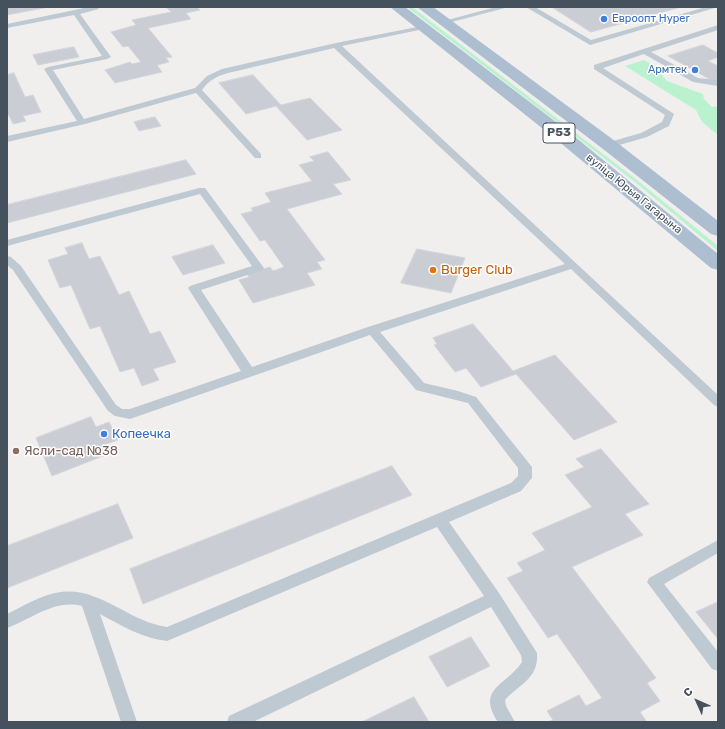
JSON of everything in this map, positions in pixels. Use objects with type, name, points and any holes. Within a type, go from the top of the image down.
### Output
[{"type":"main road","name":"вуліца Юрыя Гагарына","points":[[397,7],[563,136],[718,264]]},
{"type":"main road","name":"вуліца Юрыя Гагарына","points":[[424,7],[609,145],[718,230]]},
{"type":"lane","points":[[7,26],[104,7]]},
{"type":"lane","points":[[444,22],[505,7]]},
{"type":"lane","points":[[530,7],[590,43],[714,7]]},
{"type":"lane","points":[[76,13],[107,57],[48,70],[82,122]]},
{"type":"lane","points":[[7,139],[82,122],[198,90],[202,82],[212,75],[225,71],[336,45],[424,27]]},
{"type":"lane","points":[[609,145],[644,135],[666,124],[670,114],[597,67],[718,27]]},
{"type":"lane","points":[[336,45],[718,402]]},
{"type":"lane","points":[[644,51],[696,80],[718,83]]},
{"type":"lane","points":[[198,90],[258,156]]},
{"type":"lane","points":[[7,243],[202,190],[260,268],[194,288],[249,373]]},
{"type":"lane","points":[[7,259],[17,268],[112,408],[119,413],[130,414],[372,330],[573,265]]},
{"type":"lane","points":[[7,621],[59,599],[72,598],[88,600],[154,634],[167,634],[516,487],[525,478],[525,467],[472,400],[458,394],[420,387],[372,330]]},
{"type":"lane","points":[[440,520],[494,598],[529,653],[530,664],[524,673],[500,694],[497,700],[498,708],[507,722]]},
{"type":"lane","points":[[718,546],[654,582],[718,664]]},
{"type":"lane","points":[[235,722],[494,598]]},
{"type":"lane","points":[[88,600],[129,722]]},
{"type":"green space","points":[[407,7],[412,7],[637,180],[718,246],[718,251],[635,182]]},
{"type":"green space","points":[[644,60],[653,65],[667,81],[703,94],[704,99],[712,107],[718,106],[718,135],[702,122],[696,110],[625,66]]},
{"type":"building","points":[[7,7],[49,7],[7,15]]},
{"type":"building","points":[[166,7],[196,7],[200,10],[186,13],[191,19],[148,28],[172,57],[166,58],[169,62],[157,65],[162,72],[115,83],[105,70],[130,62],[132,64],[141,62],[128,46],[123,47],[111,32],[136,25],[132,20],[171,12]]},
{"type":"building","name":"Евроопт Hyper","points":[[552,7],[681,7],[591,32]]},
{"type":"building","points":[[703,45],[718,53],[718,57],[708,61],[718,66],[718,82],[713,81],[668,56]]},
{"type":"building","points":[[74,47],[79,57],[38,65],[33,55]]},
{"type":"building","points":[[14,73],[25,97],[33,95],[41,112],[23,116],[26,121],[13,124],[9,115],[7,115],[7,75]]},
{"type":"building","points":[[253,75],[281,105],[310,98],[342,130],[307,140],[276,106],[246,114],[219,83]]},
{"type":"building","points":[[155,117],[161,126],[139,131],[134,122]]},
{"type":"building","points":[[328,152],[351,180],[333,184],[342,194],[287,209],[325,260],[317,262],[322,269],[307,273],[315,285],[253,303],[239,280],[249,277],[247,274],[270,267],[273,271],[284,267],[265,240],[260,241],[241,214],[253,211],[251,208],[271,202],[265,193],[312,181],[299,165],[314,161],[310,157]]},
{"type":"building","points":[[186,160],[196,174],[7,223],[7,205]]},
{"type":"building","points":[[82,243],[89,259],[100,256],[119,295],[129,291],[150,334],[160,331],[176,362],[153,369],[159,380],[142,386],[134,368],[120,372],[100,326],[90,329],[71,285],[60,288],[48,260],[68,254],[65,248]]},
{"type":"building","points":[[213,245],[225,263],[183,275],[172,257]]},
{"type":"building","name":"Burger Club","points":[[417,249],[465,258],[451,293],[401,283]]},
{"type":"building","points":[[473,324],[513,371],[555,355],[617,422],[574,440],[516,374],[481,387],[466,368],[455,372],[434,345],[437,344],[433,338]]},
{"type":"building","points":[[91,417],[96,427],[109,422],[118,440],[103,445],[108,454],[52,476],[36,438]]},
{"type":"building","points":[[601,449],[649,504],[625,514],[643,535],[572,567],[656,678],[647,683],[660,701],[640,712],[647,722],[548,722],[553,720],[547,711],[579,695],[586,706],[602,698],[557,634],[548,638],[507,578],[523,571],[517,563],[545,550],[532,533],[592,507],[565,475],[584,467],[576,459]]},
{"type":"building","points":[[392,466],[412,495],[143,604],[130,569]]},
{"type":"building","points":[[118,504],[133,538],[7,588],[7,546]]},
{"type":"building","points":[[718,602],[718,639],[696,612]]},
{"type":"building","points":[[471,637],[490,666],[447,687],[429,657]]},
{"type":"building","points":[[414,697],[429,722],[362,722]]},
{"type":"place","name":"Евроопт Hyper","points":[[604,19]]},
{"type":"place","name":"Армтек","points":[[695,70]]},
{"type":"place","name":"Burger Club","points":[[433,270]]},
{"type":"place","name":"Копеечка","points":[[104,434]]},
{"type":"place","name":"Ясли-сад №38","points":[[16,451]]}]
